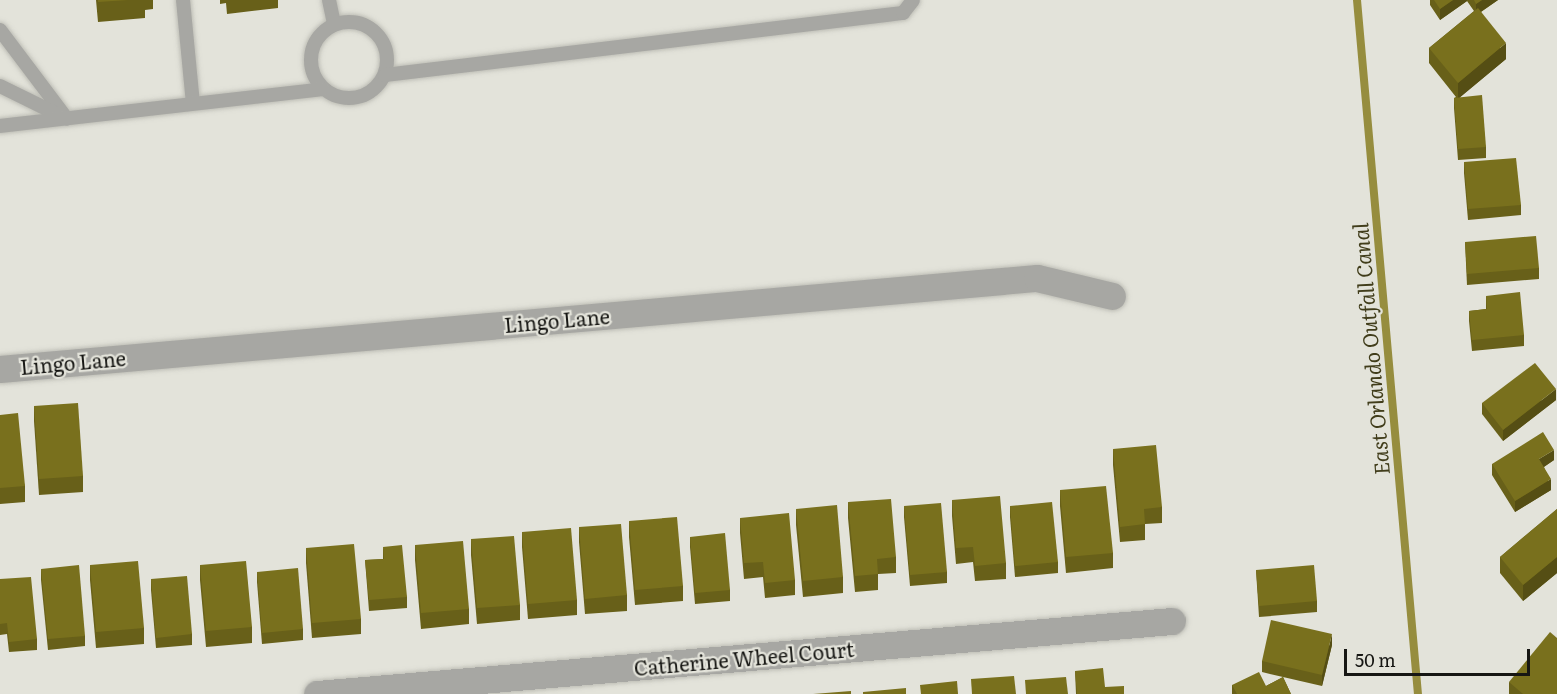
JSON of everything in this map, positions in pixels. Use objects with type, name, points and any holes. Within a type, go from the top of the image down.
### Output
[{"type":"street","name":"Lingo Lane","points":[[0,369],[1037,278],[1112,296]]},
{"type":"street","name":"Catherine Wheel Court","points":[[317,694],[1172,621]]},
{"type":"lane","points":[[183,0],[192,103]]},
{"type":"lane","points":[[329,0],[334,24]]},
{"type":"lane","points":[[385,75],[903,13],[913,0]]},
{"type":"lane","points":[[360,23],[381,38],[386,50],[385,75],[378,86],[357,99],[333,96],[323,89],[310,67],[310,54],[315,41],[334,24],[360,23]]},
{"type":"lane","points":[[0,30],[67,119]]},
{"type":"lane","points":[[0,86],[67,119]]},
{"type":"lane","points":[[0,126],[323,89]]},
{"type":"building","points":[[98,0],[128,0],[98,2]]},
{"type":"building","points":[[1434,0],[1453,0],[1440,9]]},
{"type":"building","points":[[1478,8],[1506,43],[1458,83],[1429,48]]},
{"type":"building","points":[[1482,95],[1486,147],[1458,149],[1454,98]]},
{"type":"building","points":[[1516,158],[1521,205],[1468,209],[1464,162]]},
{"type":"building","points":[[1536,236],[1539,268],[1467,274],[1465,242]]},
{"type":"building","points":[[1520,292],[1524,335],[1472,340],[1469,311],[1487,309],[1486,296]]},
{"type":"building","points":[[1535,363],[1556,389],[1503,430],[1482,403]]},
{"type":"building","points":[[78,403],[83,476],[39,479],[34,406]]},
{"type":"building","points":[[18,413],[25,486],[0,488],[0,415]]},
{"type":"building","points":[[1543,432],[1554,450],[1539,459],[1551,479],[1515,501],[1492,464]]},
{"type":"building","points":[[1156,445],[1162,507],[1144,509],[1145,524],[1120,527],[1113,449]]},
{"type":"building","points":[[1106,486],[1113,553],[1066,557],[1060,490]]},
{"type":"building","points":[[1000,496],[1006,563],[975,566],[973,547],[956,548],[952,500]]},
{"type":"building","points":[[891,499],[896,557],[877,559],[878,574],[855,576],[848,502]]},
{"type":"building","points":[[1052,502],[1058,562],[1015,566],[1010,506]]},
{"type":"building","points":[[941,503],[947,572],[910,575],[904,506]]},
{"type":"building","points":[[837,505],[843,577],[803,581],[796,509]]},
{"type":"building","points":[[1557,509],[1557,557],[1523,585],[1500,557]]},
{"type":"building","points":[[789,513],[795,580],[765,583],[763,562],[744,563],[740,518]]},
{"type":"building","points":[[677,517],[683,586],[635,590],[629,521]]},
{"type":"building","points":[[621,524],[627,595],[585,599],[579,527]]},
{"type":"building","points":[[571,528],[577,600],[528,604],[522,532]]},
{"type":"building","points":[[725,533],[730,590],[695,593],[690,537]]},
{"type":"building","points":[[514,536],[520,605],[477,608],[471,539]]},
{"type":"building","points":[[463,541],[469,609],[421,613],[415,545]]},
{"type":"building","points":[[354,544],[361,619],[312,623],[306,548]]},
{"type":"building","points":[[402,545],[407,597],[369,600],[365,560],[384,559],[383,547]]},
{"type":"building","points":[[138,561],[144,628],[96,632],[90,565]]},
{"type":"building","points":[[246,561],[252,627],[206,631],[200,565]]},
{"type":"building","points":[[79,565],[85,636],[48,639],[41,569]]},
{"type":"building","points":[[1314,565],[1317,601],[1259,606],[1256,570]]},
{"type":"building","points":[[298,568],[303,629],[262,633],[257,572]]},
{"type":"building","points":[[187,576],[192,634],[156,638],[151,579]]},
{"type":"building","points":[[31,577],[37,639],[9,642],[7,623],[0,624],[0,579]]},
{"type":"building","points":[[1271,620],[1332,634],[1322,675],[1262,661]]},
{"type":"building","points":[[1550,632],[1557,638],[1557,694],[1523,694],[1509,682]]},
{"type":"building","points":[[1103,668],[1105,687],[1124,686],[1124,694],[1077,694],[1075,671]]},
{"type":"building","points":[[1259,672],[1266,686],[1283,677],[1291,694],[1237,694],[1232,685]]},
{"type":"building","points":[[1014,676],[1016,694],[972,694],[971,679]]},
{"type":"building","points":[[1066,677],[1068,694],[1026,694],[1025,680]]},
{"type":"building","points":[[957,681],[958,694],[921,694],[920,685]]},
{"type":"building","points":[[906,688],[906,694],[863,694],[863,692]]},
{"type":"building","points":[[851,691],[851,694],[813,694]]},
{"type":"waterway","name":"East Orlando Outfall Canal","points":[[1357,0],[1418,694]]}]
